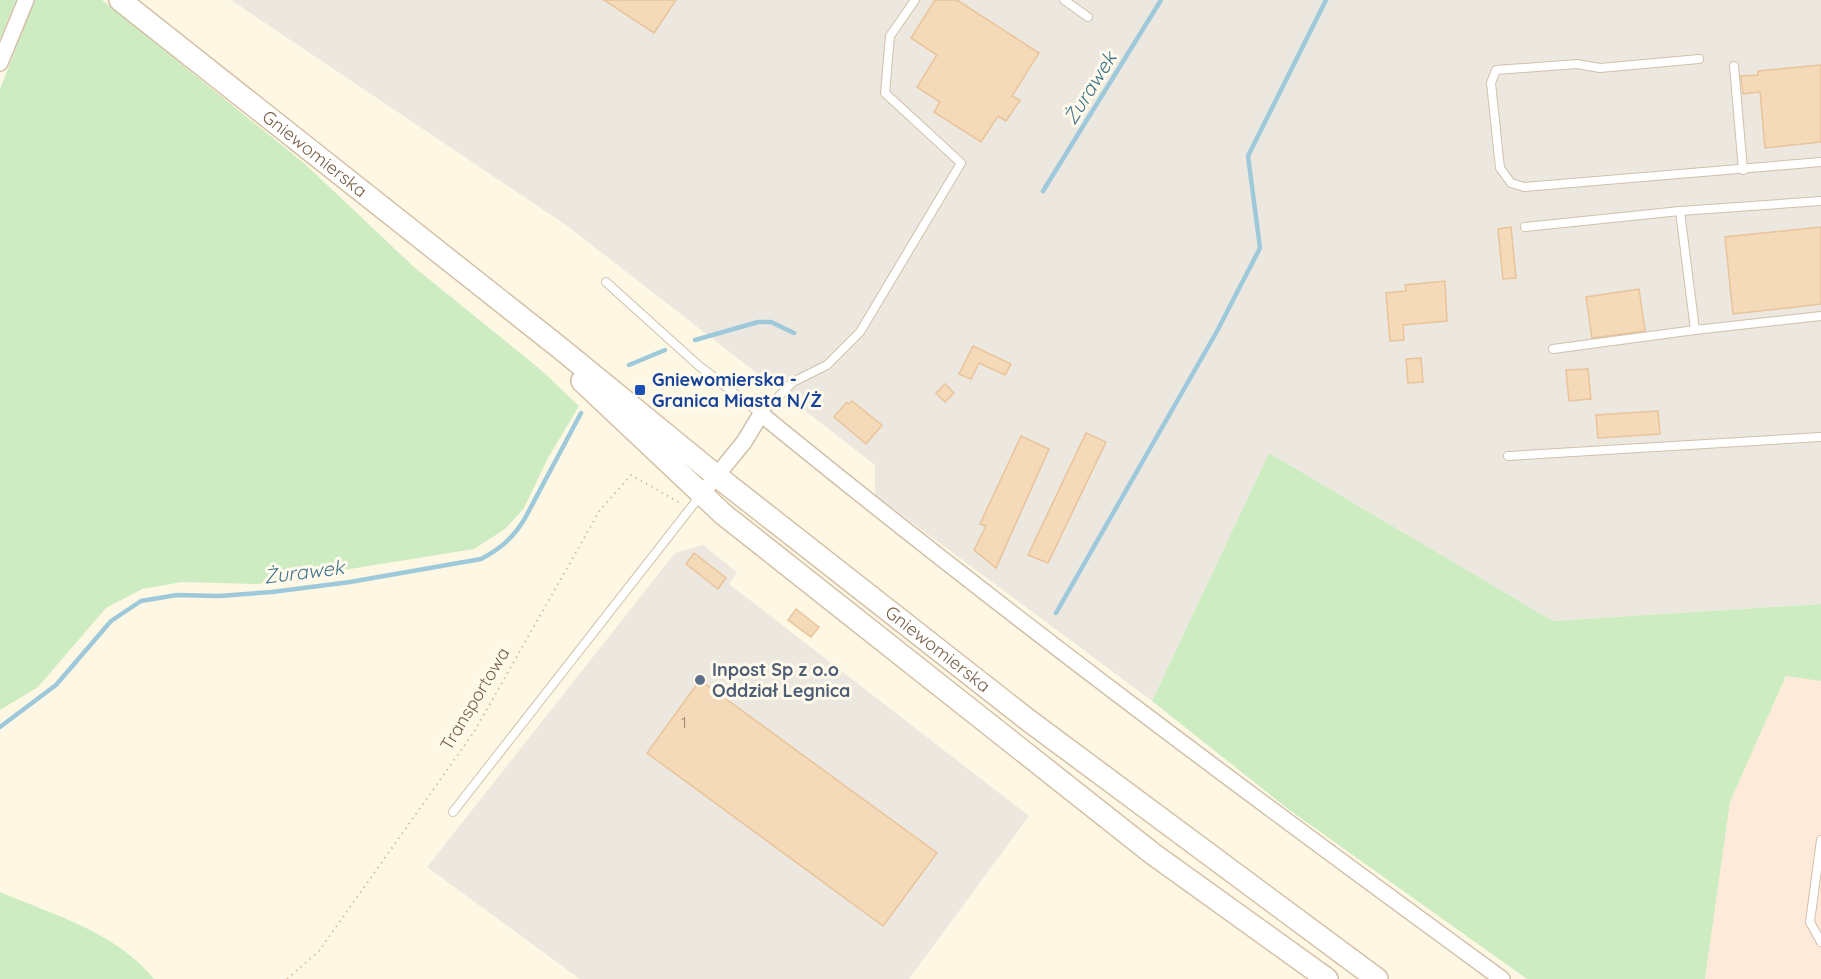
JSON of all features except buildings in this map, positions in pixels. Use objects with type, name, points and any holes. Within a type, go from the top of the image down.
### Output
[{"type":"street","points":[[0,63],[26,0]]},
{"type":"street","name":"Gniewomierska","points":[[120,0],[718,477],[1028,720],[1377,979]]},
{"type":"street","name":"Gniewomierska","points":[[507,307],[695,502],[1153,854],[1327,979]]},
{"type":"street","points":[[695,502],[718,477],[762,414],[914,539],[1186,748],[1502,979]]},
{"type":"lane","points":[[606,282],[698,365],[762,414],[793,382],[827,365],[860,332],[961,163],[885,93],[890,36],[915,0]]},
{"type":"lane","points":[[1064,0],[1088,17]]},
{"type":"lane","points":[[1699,59],[1600,68],[1577,64],[1496,70],[1491,83],[1500,168],[1511,183],[1524,187],[1821,162]]},
{"type":"lane","points":[[1734,66],[1743,170]]},
{"type":"lane","points":[[1526,227],[1680,211],[1821,201]]},
{"type":"lane","points":[[1680,211],[1695,330]]},
{"type":"lane","points":[[1553,349],[1821,316]]},
{"type":"lane","points":[[1508,456],[1821,438]]},
{"type":"lane","points":[[453,812],[695,502]]},
{"type":"lane","points":[[1821,840],[1809,922],[1821,942]]},
{"type":"path","name":"Transportowa","points":[[287,979],[320,951],[474,732],[600,510],[631,475],[695,502]]},
{"type":"shaded area","points":[[231,0],[1821,0],[1821,604],[1553,621],[1269,453],[1152,701],[875,495],[875,465],[566,225]]},
{"type":"shaded area","points":[[703,545],[737,572],[729,584],[1029,816],[909,979],[580,979],[427,867],[675,553]]},
{"type":"shaded area","points":[[1787,675],[1821,681],[1821,979],[1705,979],[1730,802]]},
{"type":"green space","points":[[0,0],[16,0],[0,39]]},
{"type":"green space","points":[[35,0],[102,0],[305,164],[414,267],[541,370],[579,406],[548,458],[524,508],[505,529],[474,549],[257,584],[182,582],[142,589],[106,608],[38,687],[0,710],[0,89]]},
{"type":"green space","points":[[1269,453],[1553,621],[1821,604],[1821,681],[1786,676],[1730,802],[1705,979],[1527,979],[1288,809],[1152,701]]},
{"type":"green space","points":[[0,892],[83,926],[103,937],[139,963],[154,979],[0,979]]},
{"type":"waterway","name":"Żurawek","points":[[1043,191],[1161,0]]},
{"type":"waterway","points":[[1056,613],[1216,333],[1260,248],[1248,156],[1326,0]]},
{"type":"waterway","name":"Żurawek","points":[[695,340],[758,322],[771,322],[794,333]]},
{"type":"waterway","name":"Żurawek","points":[[629,365],[665,350]]},
{"type":"waterway","name":"Żurawek","points":[[0,727],[56,685],[111,621],[141,601],[177,595],[219,596],[272,592],[350,582],[481,559],[505,543],[524,520],[581,413]]},
{"type":"place","name":"Gniewomierska - Granica Miasta N/Ż","points":[[640,390]]},
{"type":"place","name":"Inpost Sp z o.o Oddział Legnica","points":[[700,680]]}]
